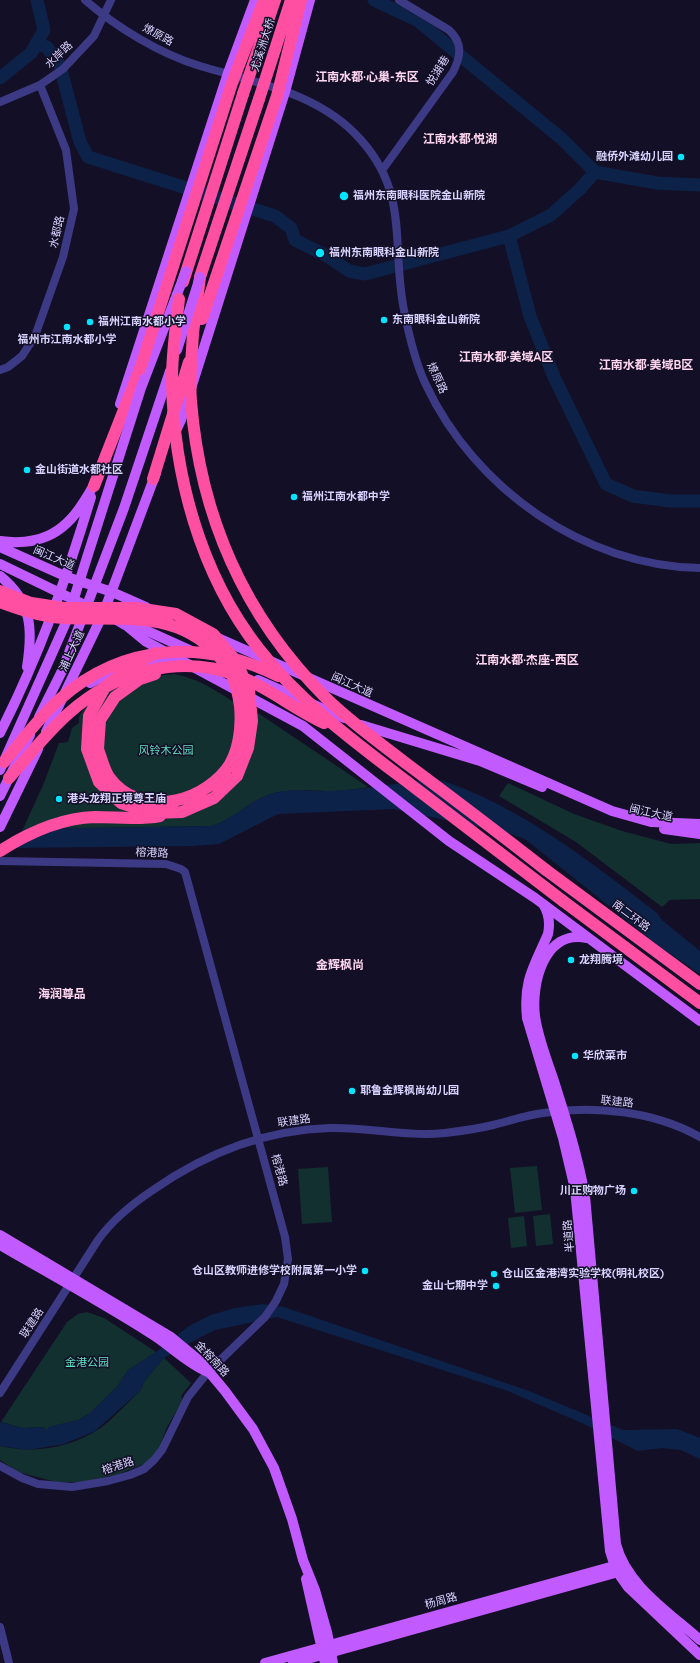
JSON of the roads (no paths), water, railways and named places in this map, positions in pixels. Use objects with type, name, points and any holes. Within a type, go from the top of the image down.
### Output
[{"type":"highway","points":[[94,486],[140,369],[232,83],[264,0]]},
{"type":"highway","name":"尤溪洲大桥","points":[[275,0],[186,271],[179,299],[174,336],[172,390],[178,452],[194,520],[220,587],[245,629],[274,668],[336,728]]},
{"type":"highway","name":"尤溪洲大桥","points":[[291,0],[200,277],[193,333],[191,400],[201,472],[212,513],[234,570],[261,620],[301,672],[325,698],[347,718]]},
{"type":"highway","points":[[153,479],[202,319],[277,96],[301,0]]},
{"type":"highway","points":[[0,591],[31,603],[64,608],[136,608],[176,614],[213,634],[236,661],[249,690],[252,721],[248,748],[237,776],[214,798],[182,812],[157,817],[93,817],[57,824],[21,837],[0,851]]},
{"type":"highway","points":[[0,602],[31,613],[63,618],[136,619],[173,625],[204,640],[226,665],[238,693],[242,720],[238,746],[227,769],[208,788],[180,801],[153,803],[127,794],[108,776],[98,749],[100,720],[116,697],[140,679],[184,665]]},
{"type":"highway","points":[[4,770],[41,718],[60,699],[78,685],[98,672],[118,664],[156,653],[197,651],[240,660],[288,681],[347,718]]},
{"type":"highway","points":[[156,653],[131,666],[105,687],[89,716],[87,750],[99,782],[122,803],[152,813],[182,812]]},
{"type":"highway","points":[[4,770],[87,698],[105,686],[122,678],[152,669],[184,665],[217,670],[237,675],[256,683],[313,718],[336,728],[700,1003]]},
{"type":"highway","name":"南二环路","points":[[347,718],[546,870],[697,982]]},
{"type":"highway","points":[[682,989],[700,1009]]},
{"type":"main road","points":[[0,733],[25,683],[67,577],[94,486],[228,73],[255,0]]},
{"type":"main road","name":"浦上大道","points":[[1,826],[103,614],[153,479],[181,420],[285,92],[310,0]]},
{"type":"main road","points":[[0,796],[4,770],[67,620],[141,388],[186,271]]},
{"type":"main road","points":[[4,770],[62,671],[124,508],[200,277]]},
{"type":"main road","points":[[0,541],[27,542],[54,533],[68,523],[94,486]]},
{"type":"main road","name":"闽江大道","points":[[0,547],[67,577],[112,592],[612,810],[650,822],[700,824]]},
{"type":"main road","name":"闽江大道","points":[[0,564],[125,625],[143,629],[371,730],[480,761],[603,813],[648,826],[700,834]]},
{"type":"main road","points":[[0,576],[10,584],[20,598],[30,621],[31,640],[25,683]]},
{"type":"main road","points":[[125,625],[145,641],[184,665],[255,699],[303,726],[450,841],[543,904],[700,1021]]},
{"type":"main road","points":[[62,701],[92,682],[129,668],[160,662],[184,665]]},
{"type":"main road","points":[[255,699],[371,730]]},
{"type":"main road","name":"半道路","points":[[543,904],[548,917],[548,934],[530,974],[526,1005],[528,1024],[579,1166],[585,1202],[614,1531],[620,1568],[639,1592]]},
{"type":"main road","name":"半道路","points":[[559,1111],[536,1022],[535,990],[541,968],[552,948],[568,938],[587,938]]},
{"type":"main road","name":"金榕南路","points":[[0,1235],[72,1282],[171,1337],[200,1360],[208,1372],[225,1391],[244,1416],[270,1461],[292,1519],[303,1560],[315,1590],[326,1652],[333,1663]]},
{"type":"main road","points":[[0,1245],[72,1282]]},
{"type":"main road","name":"杨周路","points":[[293,1663],[326,1652],[620,1568]]},
{"type":"main road","points":[[639,1592],[700,1640]]},
{"type":"main road","points":[[639,1592],[700,1655]]},
{"type":"main road","name":"杨周路","points":[[265,1663],[326,1652]]},
{"type":"street","name":"燎原路","points":[[85,0],[104,16],[165,52],[199,66],[228,73],[285,92],[320,106],[341,120],[362,141],[382,168],[395,209],[402,299],[415,357],[426,386],[465,447],[491,476],[532,511],[571,535],[632,558],[670,566],[700,568]]},
{"type":"street","name":"水岸路","points":[[0,102],[51,79],[66,66],[94,36],[111,0]]},
{"type":"street","name":"悦湖巷","points":[[382,168],[453,72],[458,63],[460,50],[459,42],[450,30],[399,0]]},
{"type":"street","name":"水都路","points":[[0,370],[8,367],[22,356],[34,336],[63,257],[74,209],[66,150],[40,85]]},
{"type":"street","name":"榕港路","points":[[0,861],[166,864],[181,869],[185,872],[285,1237],[288,1258],[287,1272],[280,1292],[270,1311],[208,1372],[183,1404],[159,1455],[149,1465],[138,1472],[98,1484],[61,1487],[30,1481],[0,1466]]},
{"type":"street","name":"联建路","points":[[0,1393],[102,1234],[138,1200],[198,1162],[226,1149],[258,1138],[304,1130],[330,1128],[403,1134],[444,1133],[483,1128],[533,1115],[559,1111],[585,1110],[641,1115],[675,1125],[700,1137]]},
{"type":"street","points":[[0,1627],[9,1663]]},
{"type":"water","points":[[434,778],[465,789],[523,818],[551,835],[605,873],[657,913],[662,920],[700,951],[700,974],[659,946],[525,839],[508,833],[393,809],[278,814],[219,844],[193,846],[12,848],[23,829],[212,826],[227,819],[261,798],[284,791],[328,791],[354,789]]},
{"type":"water","points":[[263,1304],[284,1307],[529,1391],[623,1430],[677,1429],[700,1438],[700,1459],[681,1450],[662,1448],[638,1451],[584,1424],[508,1391],[277,1317],[215,1330],[164,1358],[143,1383],[142,1389],[95,1431],[64,1444],[28,1450],[0,1446],[0,1422],[23,1428],[44,1427],[46,1431],[49,1427],[78,1420],[90,1413],[117,1387],[128,1370],[156,1352],[189,1326],[211,1315],[235,1308]]},
{"type":"waterway","points":[[0,78],[31,53],[44,30],[37,0]]},
{"type":"waterway","points":[[374,0],[417,20],[562,139],[595,172],[657,183],[700,185]]},
{"type":"waterway","points":[[36,44],[47,47],[60,66],[80,142],[88,157],[275,216],[291,228],[295,240],[327,256],[349,271],[365,274],[509,236],[551,215],[580,189],[595,172]]},
{"type":"waterway","points":[[509,236],[530,316],[554,377],[606,484],[633,496],[670,501],[700,501]]},
{"type":"place","name":"融侨外滩幼儿园","points":[[681,157]]},
{"type":"place","name":"福州东南眼科医院金山新院","points":[[344,196]]},
{"type":"place","name":"福州东南眼科金山新院","points":[[320,253]]},
{"type":"place","name":"东南眼科金山新院","points":[[384,320]]},
{"type":"place","name":"福州江南水都小学","points":[[90,322]]},
{"type":"place","name":"福州市江南水都小学","points":[[67,327]]},
{"type":"place","name":"金山街道水都社区","points":[[27,470]]},
{"type":"place","name":"福州江南水都中学","points":[[294,497]]},
{"type":"place","name":"港头龙翔正境尊王庙","points":[[59,799]]},
{"type":"place","name":"龙翔腾境","points":[[571,960]]},
{"type":"place","name":"华欣菜市","points":[[575,1056]]},
{"type":"place","name":"耶鲁金辉枫尚幼儿园","points":[[352,1091]]},
{"type":"place","name":"川正购物广场","points":[[634,1191]]},
{"type":"place","name":"仓山区教师进修学校附属第一小学","points":[[365,1271]]},
{"type":"place","name":"仓山区金港湾实验学校(明礼校区)","points":[[494,1274]]},
{"type":"place","name":"金山七期中学","points":[[496,1286]]},
{"type":"district","name":"江南水都·心巢-东区","points":[[367,77]]},
{"type":"district","name":"江南水都·悦湖","points":[[460,139]]},
{"type":"district","name":"江南水都·美域A区","points":[[506,357]]},
{"type":"district","name":"江南水都·美域B区","points":[[646,365]]},
{"type":"district","name":"江南水都·杰座-西区","points":[[527,660]]},
{"type":"district","name":"金辉枫尚","points":[[340,965]]},
{"type":"district","name":"海润尊品","points":[[62,994]]},
{"type":"park label","name":"风铃木公园","points":[[166,751]]},
{"type":"park label","name":"金港公园","points":[[87,1363]]}]
